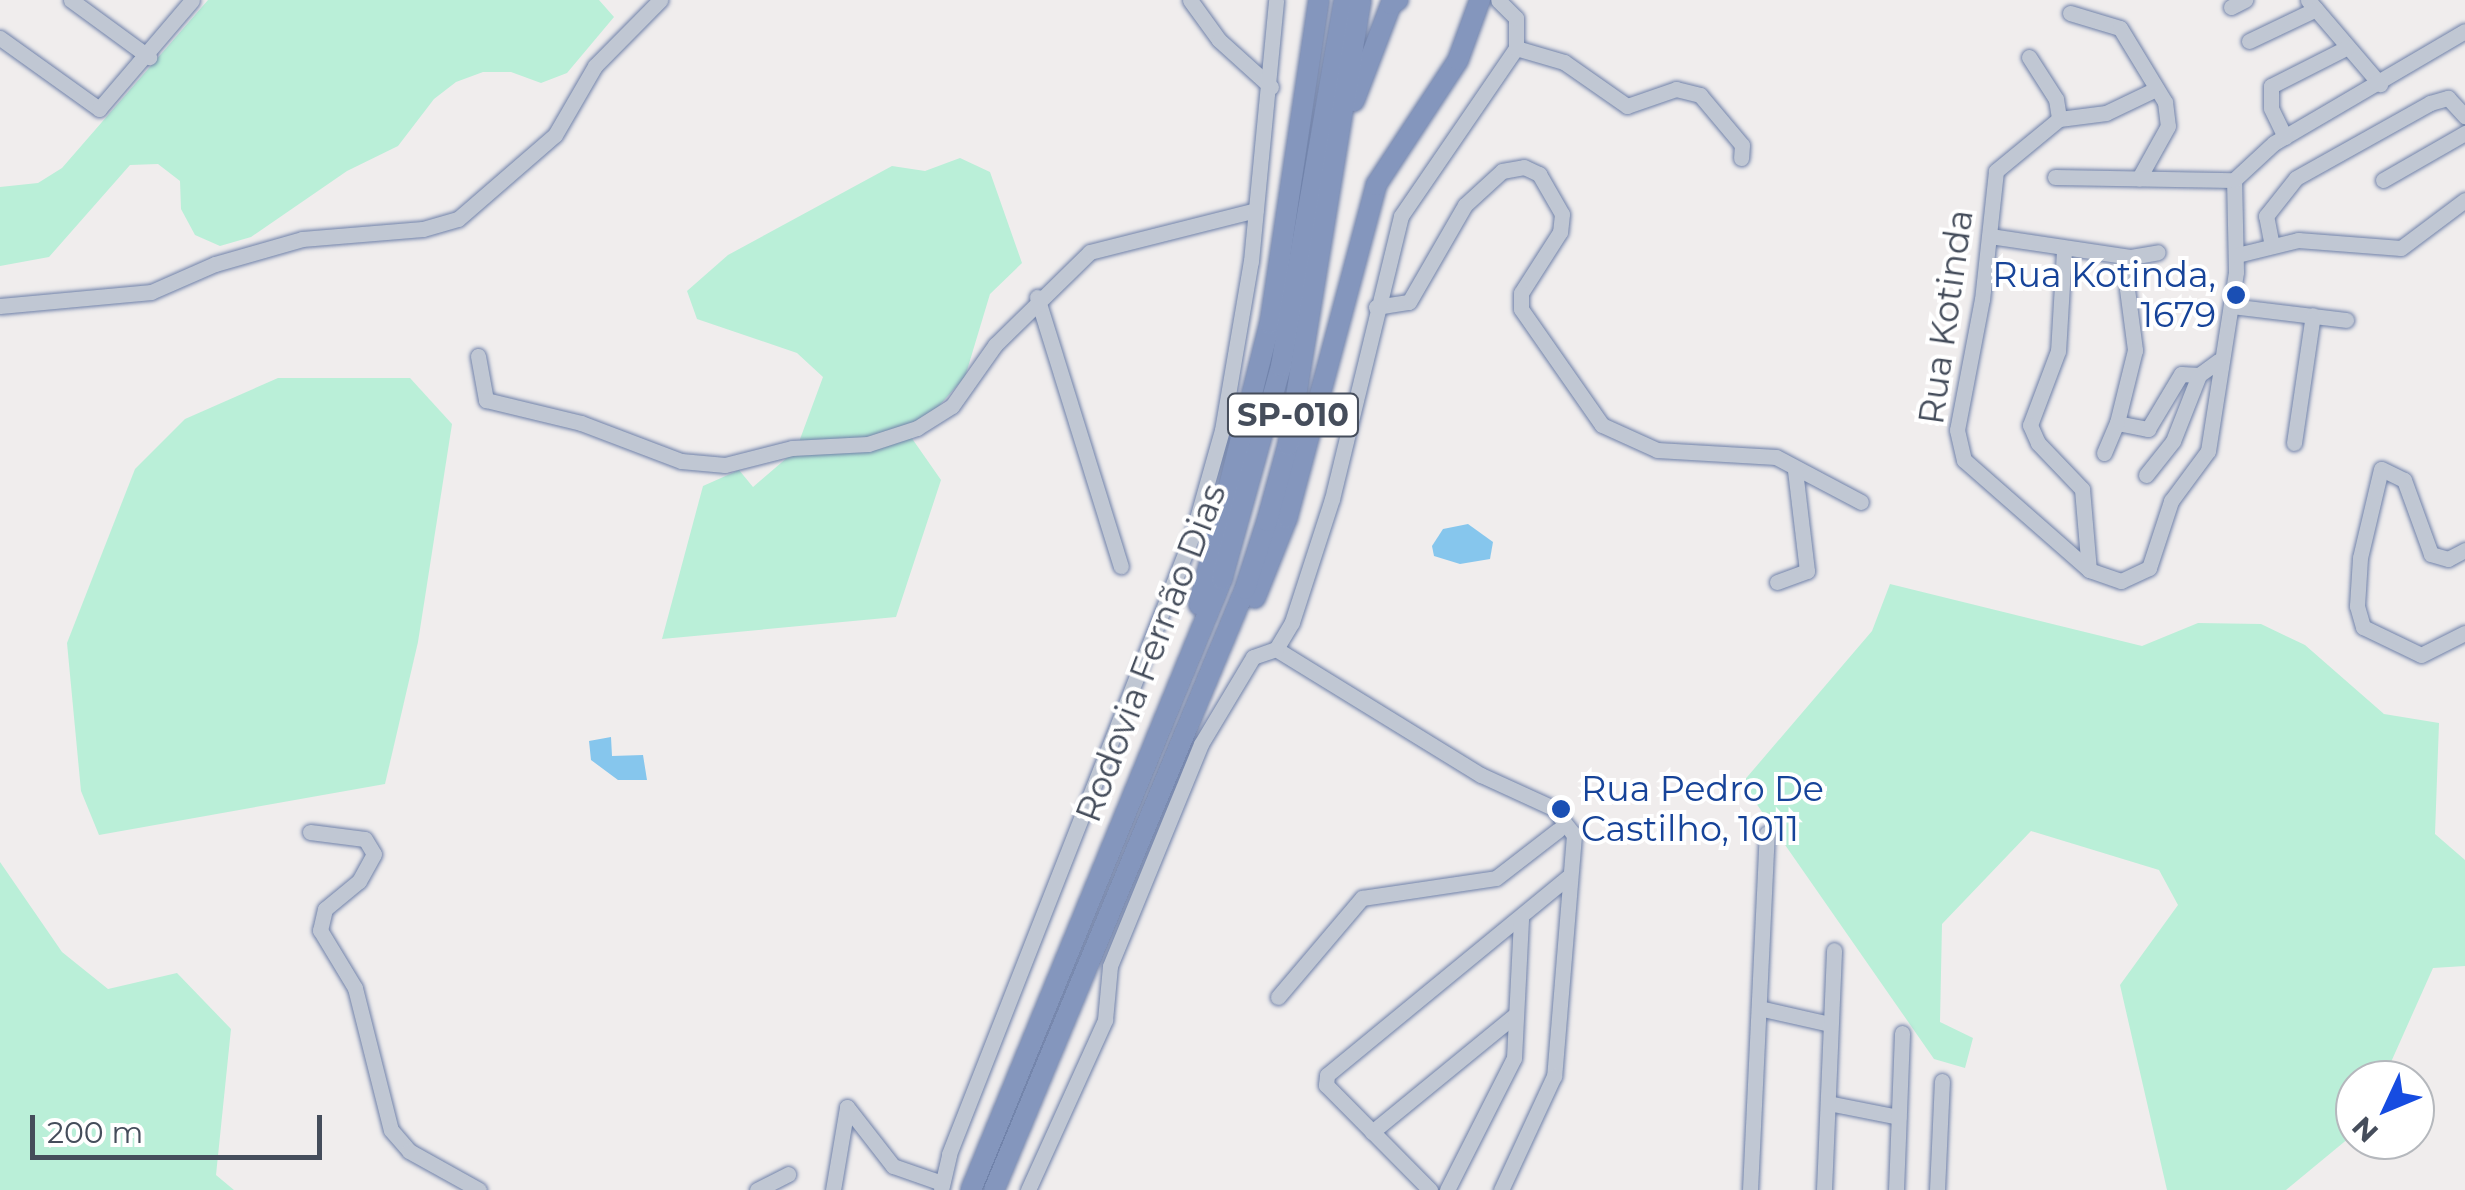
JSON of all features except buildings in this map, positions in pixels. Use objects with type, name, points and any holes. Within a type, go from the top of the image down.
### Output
[{"type":"highway","points":[[1173,698],[1270,323],[1319,0]]},
{"type":"highway","name":"Rodovia Fernão Dias","points":[[972,1190],[1222,579],[1281,366],[1344,0]]},
{"type":"highway","name":"Rodovia Fernão Dias","points":[[994,1190],[1245,590],[1273,500],[1361,0]]},
{"type":"highway","points":[[1337,149],[1391,4],[1398,0]]},
{"type":"highway","points":[[1153,811],[1198,734],[1288,518],[1376,185],[1458,60],[1478,4]]},
{"type":"highway","points":[[1254,600],[1273,500]]},
{"type":"street","points":[[71,0],[149,57]]},
{"type":"street","points":[[0,38],[100,110],[149,57],[192,0]]},
{"type":"street","points":[[0,306],[151,292],[215,264],[302,240],[423,229],[458,219],[555,135],[595,66],[660,0]]},
{"type":"street","points":[[1190,0],[1220,40],[1271,87]]},
{"type":"street","points":[[833,1190],[846,1107],[893,1166],[940,1186],[1192,536],[1222,430],[1256,210],[1271,87],[1276,0]]},
{"type":"street","points":[[1276,649],[1316,554],[1401,216],[1516,48],[1516,18],[1498,0]]},
{"type":"street","points":[[2249,41],[2312,5],[2380,84]]},
{"type":"street","points":[[2070,13],[2120,28],[2165,102],[2168,126],[2139,178]]},
{"type":"street","points":[[2055,177],[2234,180],[2285,137],[2465,32]]},
{"type":"street","points":[[2285,137],[2271,108],[2271,86],[2348,47]]},
{"type":"street","points":[[1516,48],[1564,62],[1628,106],[1676,89],[1700,95],[1742,144],[1741,158]]},
{"type":"street","points":[[2029,58],[2056,99],[2059,119],[2106,113],[2156,89]]},
{"type":"street","points":[[2272,246],[2266,216],[2296,178],[2430,103],[2448,98],[2465,116]]},
{"type":"street","name":"Rua Kotinda","points":[[2059,119],[1996,171],[1958,451],[2090,570]]},
{"type":"street","points":[[2384,180],[2465,133]]},
{"type":"street","points":[[1376,307],[1409,302],[1465,204],[1502,171],[1524,167],[1546,183],[1562,214],[1560,232],[1521,293],[1521,309],[1602,425],[1657,450],[1776,457],[1860,502]]},
{"type":"street","points":[[2064,251],[2058,351],[2030,425],[2038,443],[2082,488],[2090,570],[2127,581],[2148,568],[2171,501],[2208,451],[2218,362],[2238,255],[2234,180]]},
{"type":"street","points":[[2238,255],[2298,240],[2401,248],[2465,200]]},
{"type":"street","points":[[478,356],[486,400],[581,423],[680,461],[725,465],[792,448],[868,444],[917,428],[952,406],[1037,298],[1100,246],[1256,210]]},
{"type":"street","points":[[1990,236],[2064,251],[2131,257],[2158,252]]},
{"type":"street","points":[[2104,453],[2135,350],[2127,289],[2131,257]]},
{"type":"street","points":[[1037,298],[1121,566]]},
{"type":"street","points":[[2231,306],[2346,320]]},
{"type":"street","points":[[2294,442],[2313,315]]},
{"type":"street","points":[[2146,475],[2173,441],[2199,375],[2218,362]]},
{"type":"street","points":[[2116,423],[2148,429],[2176,380],[2186,371],[2199,375]]},
{"type":"street","points":[[2465,550],[2448,559],[2431,554],[2404,480],[2393,469],[2380,469],[2360,558],[2356,606],[2362,627],[2421,655],[2465,633]]},
{"type":"street","points":[[1777,582],[1807,571],[1796,470]]},
{"type":"street","points":[[1028,1190],[1106,1020],[1110,966],[1201,744],[1253,656],[1276,649],[1482,775],[1560,812],[1574,835],[1554,1076],[1501,1190]]},
{"type":"street","points":[[1543,804],[1558,830],[1569,870]]},
{"type":"street","points":[[1278,996],[1362,898],[1496,878],[1558,830]]},
{"type":"street","points":[[310,832],[365,840],[374,854],[359,881],[325,909],[320,930],[355,988],[391,1130],[409,1151],[480,1190]]},
{"type":"street","points":[[1750,1190],[1766,833]]},
{"type":"street","points":[[1430,1190],[1326,1085],[1327,1075],[1521,919],[1569,870]]},
{"type":"street","points":[[1447,1190],[1509,1072],[1521,919]]},
{"type":"street","points":[[1824,1190],[1834,950]]},
{"type":"street","points":[[1760,1008],[1830,1024]]},
{"type":"street","points":[[1372,1132],[1516,1015]]},
{"type":"street","points":[[1896,1190],[1902,1033]]},
{"type":"street","points":[[1938,1190],[1942,1081]]},
{"type":"street","points":[[1828,1103],[1899,1117]]},
{"type":"street","points":[[757,1190],[788,1174]]},
{"type":"green space","points":[[208,0],[599,0],[614,17],[567,73],[541,83],[511,72],[483,72],[456,82],[434,99],[398,146],[347,171],[251,237],[220,246],[195,235],[181,209],[180,181],[158,164],[130,165],[49,257],[0,266],[0,187],[38,183],[62,168]]},
{"type":"green space","points":[[960,158],[990,172],[1022,263],[990,294],[965,377],[911,437],[941,480],[896,617],[662,639],[703,486],[739,470],[753,487],[796,450],[823,377],[797,353],[697,319],[687,291],[728,255],[892,166],[925,171]]},
{"type":"green space","points":[[278,378],[410,378],[452,424],[418,642],[385,784],[99,835],[81,791],[67,643],[135,469],[185,419]]},
{"type":"green space","points":[[1890,584],[2142,646],[2198,623],[2261,624],[2305,645],[2384,714],[2439,723],[2435,834],[2465,860],[2465,966],[2433,968],[2392,1060],[2335,1060],[2335,1150],[2286,1190],[2167,1190],[2120,985],[2178,905],[2159,870],[2031,831],[1942,924],[1940,1022],[1973,1038],[1965,1068],[1934,1059],[1742,783],[1872,631]]},
{"type":"green space","points":[[0,862],[62,952],[108,989],[177,973],[231,1029],[216,1175],[234,1190],[0,1190]]},
{"type":"water","points":[[1468,524],[1493,542],[1490,559],[1460,564],[1434,556],[1432,546],[1443,529]]},
{"type":"water","points":[[611,737],[612,756],[643,755],[647,780],[618,780],[591,760],[589,741]]},
{"type":"place","name":"Rua Kotinda, 1679","points":[[2236,295]]},
{"type":"place","name":"Rua Pedro De Castilho, 1011","points":[[1561,809]]}]
